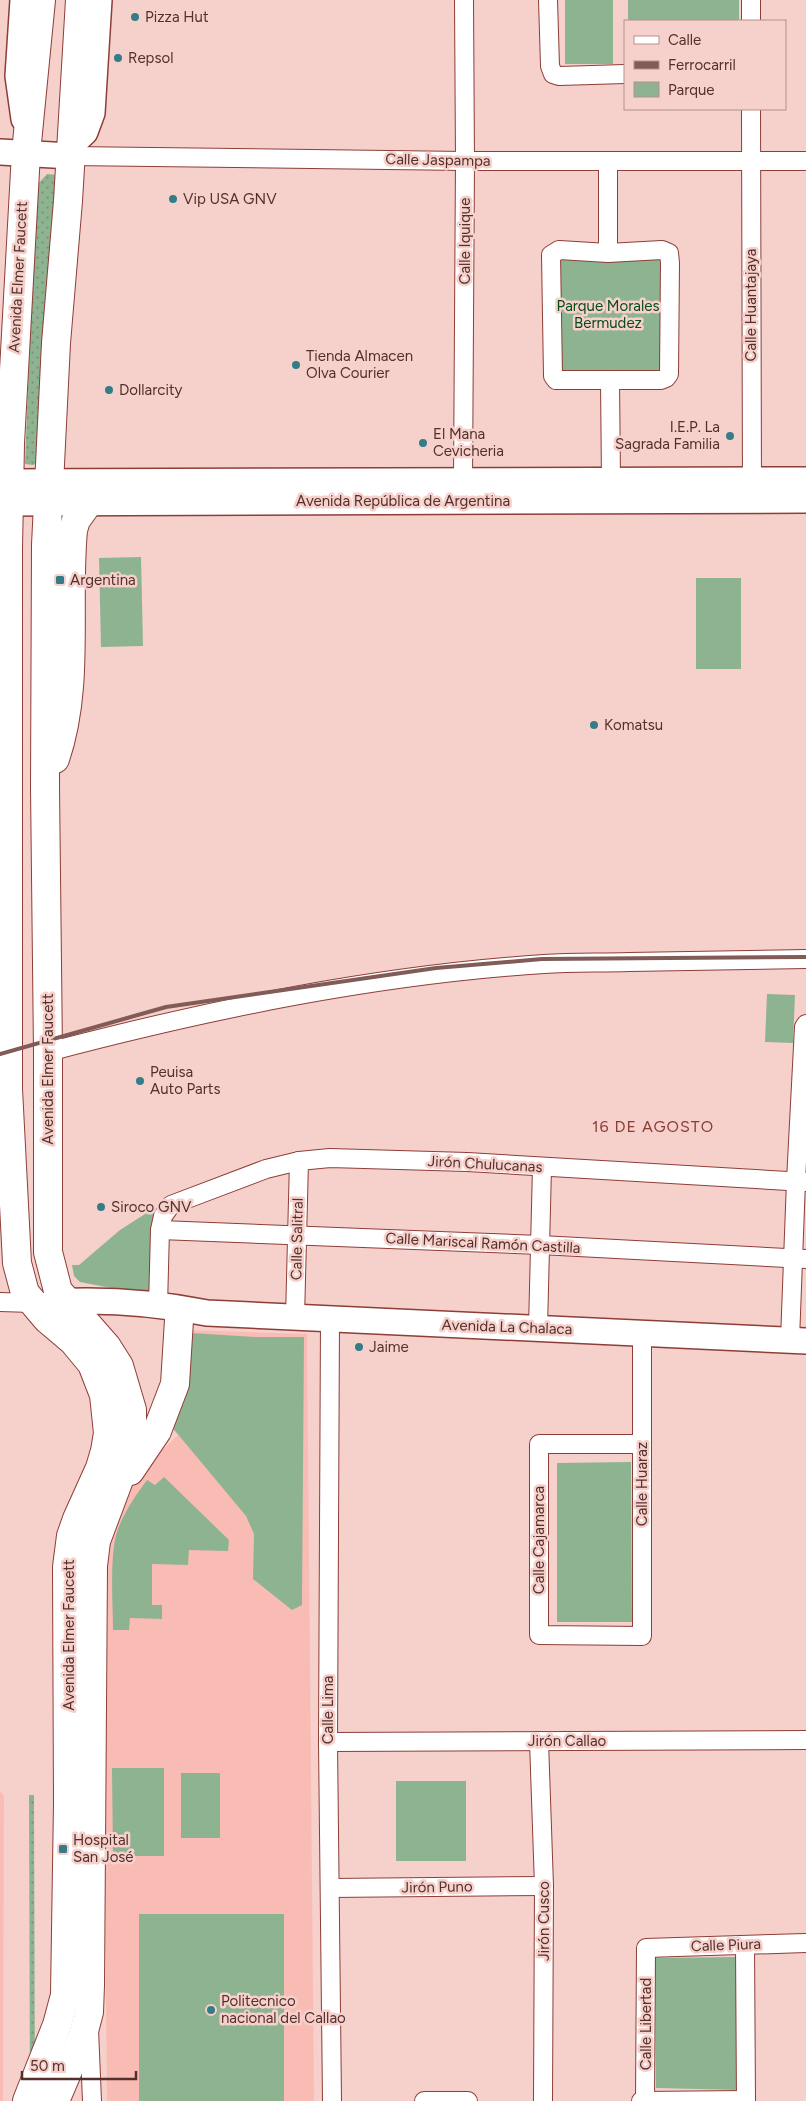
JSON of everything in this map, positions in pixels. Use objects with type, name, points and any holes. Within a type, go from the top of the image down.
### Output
[{"type":"main road","points":[[24,0],[18,76],[17,147],[70,151],[85,132],[92,113],[99,0]]},
{"type":"main road","name":"Avenida Elmer Faucett","points":[[41,0],[17,147],[14,342],[4,492],[4,1091],[17,1262],[25,1293],[56,1310],[108,1347],[119,1366],[132,1410],[132,1433],[129,1453],[96,1541],[93,1566],[90,1975],[88,2012],[77,2053],[55,2101]]},
{"type":"main road","points":[[56,0],[60,25],[57,108],[60,113],[67,114],[72,111]]},
{"type":"main road","name":"Avenida Elmer Faucett","points":[[27,2101],[55,2032],[64,1995],[68,1803],[67,1567],[71,1536],[100,1468],[108,1433],[104,1394],[92,1364],[73,1341],[56,1310],[58,1291],[48,1252],[45,787],[48,492],[56,343],[80,0]]},
{"type":"main road","name":"Avenida República de Argentina","points":[[48,492],[89,502],[752,490],[806,480]]},
{"type":"main road","name":"Avenida República de Argentina","points":[[4,492],[463,481],[611,481],[752,490],[806,500]]},
{"type":"main road","points":[[45,787],[63,736],[70,689],[73,530],[79,515],[89,502]]},
{"type":"main road","name":"Avenida La Chalaca","points":[[56,1310],[207,1313],[798,1340]]},
{"type":"main road","points":[[114,1495],[157,1431],[175,1384],[169,1313]]},
{"type":"street","name":"Calle Iquique","points":[[463,481],[464,0]]},
{"type":"street","points":[[548,0],[550,66],[553,74],[560,76],[624,74]]},
{"type":"street","points":[[751,0],[751,20]]},
{"type":"street","name":"Calle Huantajaya","points":[[751,110],[752,490]]},
{"type":"street","name":"Calle Jaspampa","points":[[70,151],[465,161],[806,161]]},
{"type":"street","points":[[608,162],[608,253]]},
{"type":"street","points":[[559,250],[608,253],[662,250],[669,253],[669,374],[661,380],[610,380],[556,380],[553,376],[551,255],[559,250]]},
{"type":"street","points":[[610,380],[611,481]]},
{"type":"street","points":[[48,1052],[148,1025],[254,1003],[362,984],[459,972],[545,964],[806,959]]},
{"type":"street","points":[[798,1340],[804,1027],[806,1024]]},
{"type":"street","name":"Jirón Chulucanas","points":[[160,1230],[163,1216],[171,1205],[266,1169],[299,1161],[362,1158],[801,1182]]},
{"type":"street","name":"Calle Salitral","points":[[295,1318],[299,1161]]},
{"type":"street","points":[[538,1328],[542,1167]]},
{"type":"street","points":[[160,1230],[169,1313]]},
{"type":"street","name":"Calle Mariscal Ramón Castilla","points":[[160,1230],[297,1234],[799,1258]]},
{"type":"street","points":[[0,1302],[56,1310]]},
{"type":"street","name":"Calle Lima","points":[[330,1319],[328,1742],[332,2101]]},
{"type":"street","name":"Calle Huaraz","points":[[642,1333],[642,1636]]},
{"type":"street","name":"Calle Cajamarca","points":[[642,1444],[540,1444],[540,1636],[642,1636]]},
{"type":"street","name":"Jirón Callao","points":[[328,1742],[806,1740]]},
{"type":"street","name":"Jirón Cusco","points":[[539,1741],[544,1886],[543,2101]]},
{"type":"street","name":"Jirón Puno","points":[[330,1888],[544,1886]]},
{"type":"street","name":"Calle Piura","points":[[646,1948],[806,1943]]},
{"type":"street","points":[[640,2101],[746,2100],[745,1945]]},
{"type":"street","name":"Calle Libertad","points":[[646,1948],[646,2101]]},
{"type":"street","points":[[88,2012],[92,2101]]},
{"type":"street","points":[[424,2101],[468,2101]]},
{"type":"shaded area","points":[[186,1330],[307,1334],[314,2101],[107,2101],[102,1565],[115,1503],[154,1458],[178,1435],[168,1425]]},
{"type":"shaded area","points":[[0,1791],[4,1796],[3,2101],[0,2101]]},
{"type":"green space","points":[[565,0],[613,0],[613,64],[565,64]]},
{"type":"green space","points":[[628,0],[739,0],[739,20],[628,20]]},
{"type":"green space","points":[[47,174],[59,175],[39,462],[33,465],[25,464],[36,186]]},
{"type":"green space","name":"Parque Morales Bermudez","points":[[559,256],[661,257],[660,371],[555,370]]},
{"type":"green space","points":[[141,557],[143,646],[101,647],[99,558]]},
{"type":"green space","points":[[696,578],[741,578],[741,669],[696,669]]},
{"type":"green space","points":[[767,994],[795,995],[793,1043],[765,1042]]},
{"type":"green space","points":[[156,1207],[153,1296],[80,1282],[74,1276],[72,1265],[79,1265],[120,1230]]},
{"type":"green space","points":[[191,1333],[255,1337],[304,1337],[302,1605],[292,1610],[253,1579],[254,1534],[246,1516],[171,1426],[190,1373]]},
{"type":"green space","points":[[631,1462],[632,1622],[557,1622],[557,1463]]},
{"type":"green space","points":[[164,1477],[229,1540],[228,1551],[189,1550],[188,1565],[152,1564],[152,1605],[162,1605],[162,1619],[130,1618],[129,1630],[113,1630],[112,1564],[118,1529],[131,1504],[147,1480],[155,1485]]},
{"type":"green space","points":[[112,1768],[164,1768],[164,1856],[113,1856]]},
{"type":"green space","points":[[181,1773],[220,1773],[220,1838],[181,1838]]},
{"type":"green space","points":[[396,1781],[466,1781],[466,1861],[396,1861]]},
{"type":"green space","points":[[29,1795],[34,1795],[35,2101],[30,2101]]},
{"type":"green space","points":[[139,1914],[284,1914],[284,2101],[139,2101]]},
{"type":"green space","points":[[738,1957],[740,2090],[656,2088],[655,1958]]},
{"type":"railway","points":[[0,1054],[166,1007],[436,968],[542,959],[806,957]]},
{"type":"place","name":"Pizza Hut","points":[[135,17]]},
{"type":"place","name":"Repsol","points":[[118,58]]},
{"type":"place","name":"Vip USA GNV","points":[[173,199]]},
{"type":"place","name":"Tienda Almacen Olva Courier","points":[[296,365]]},
{"type":"place","name":"Dollarcity","points":[[109,390]]},
{"type":"place","name":"I.E.P. La Sagrada Familia","points":[[730,436]]},
{"type":"place","name":"El Mana Cevicheria","points":[[423,443]]},
{"type":"place","name":"Argentina","points":[[60,580]]},
{"type":"place","name":"Komatsu","points":[[594,725]]},
{"type":"place","name":"Peuisa Auto Parts","points":[[140,1081]]},
{"type":"place","name":"Siroco GNV","points":[[101,1207]]},
{"type":"place","name":"Jaime","points":[[359,1347]]},
{"type":"place","name":"Hospital San José","points":[[63,1849]]},
{"type":"place","name":"Politecnico nacional del Callao","points":[[211,2010]]},
{"type":"district","name":"16 DE AGOSTO","points":[[653,1126]]}]
